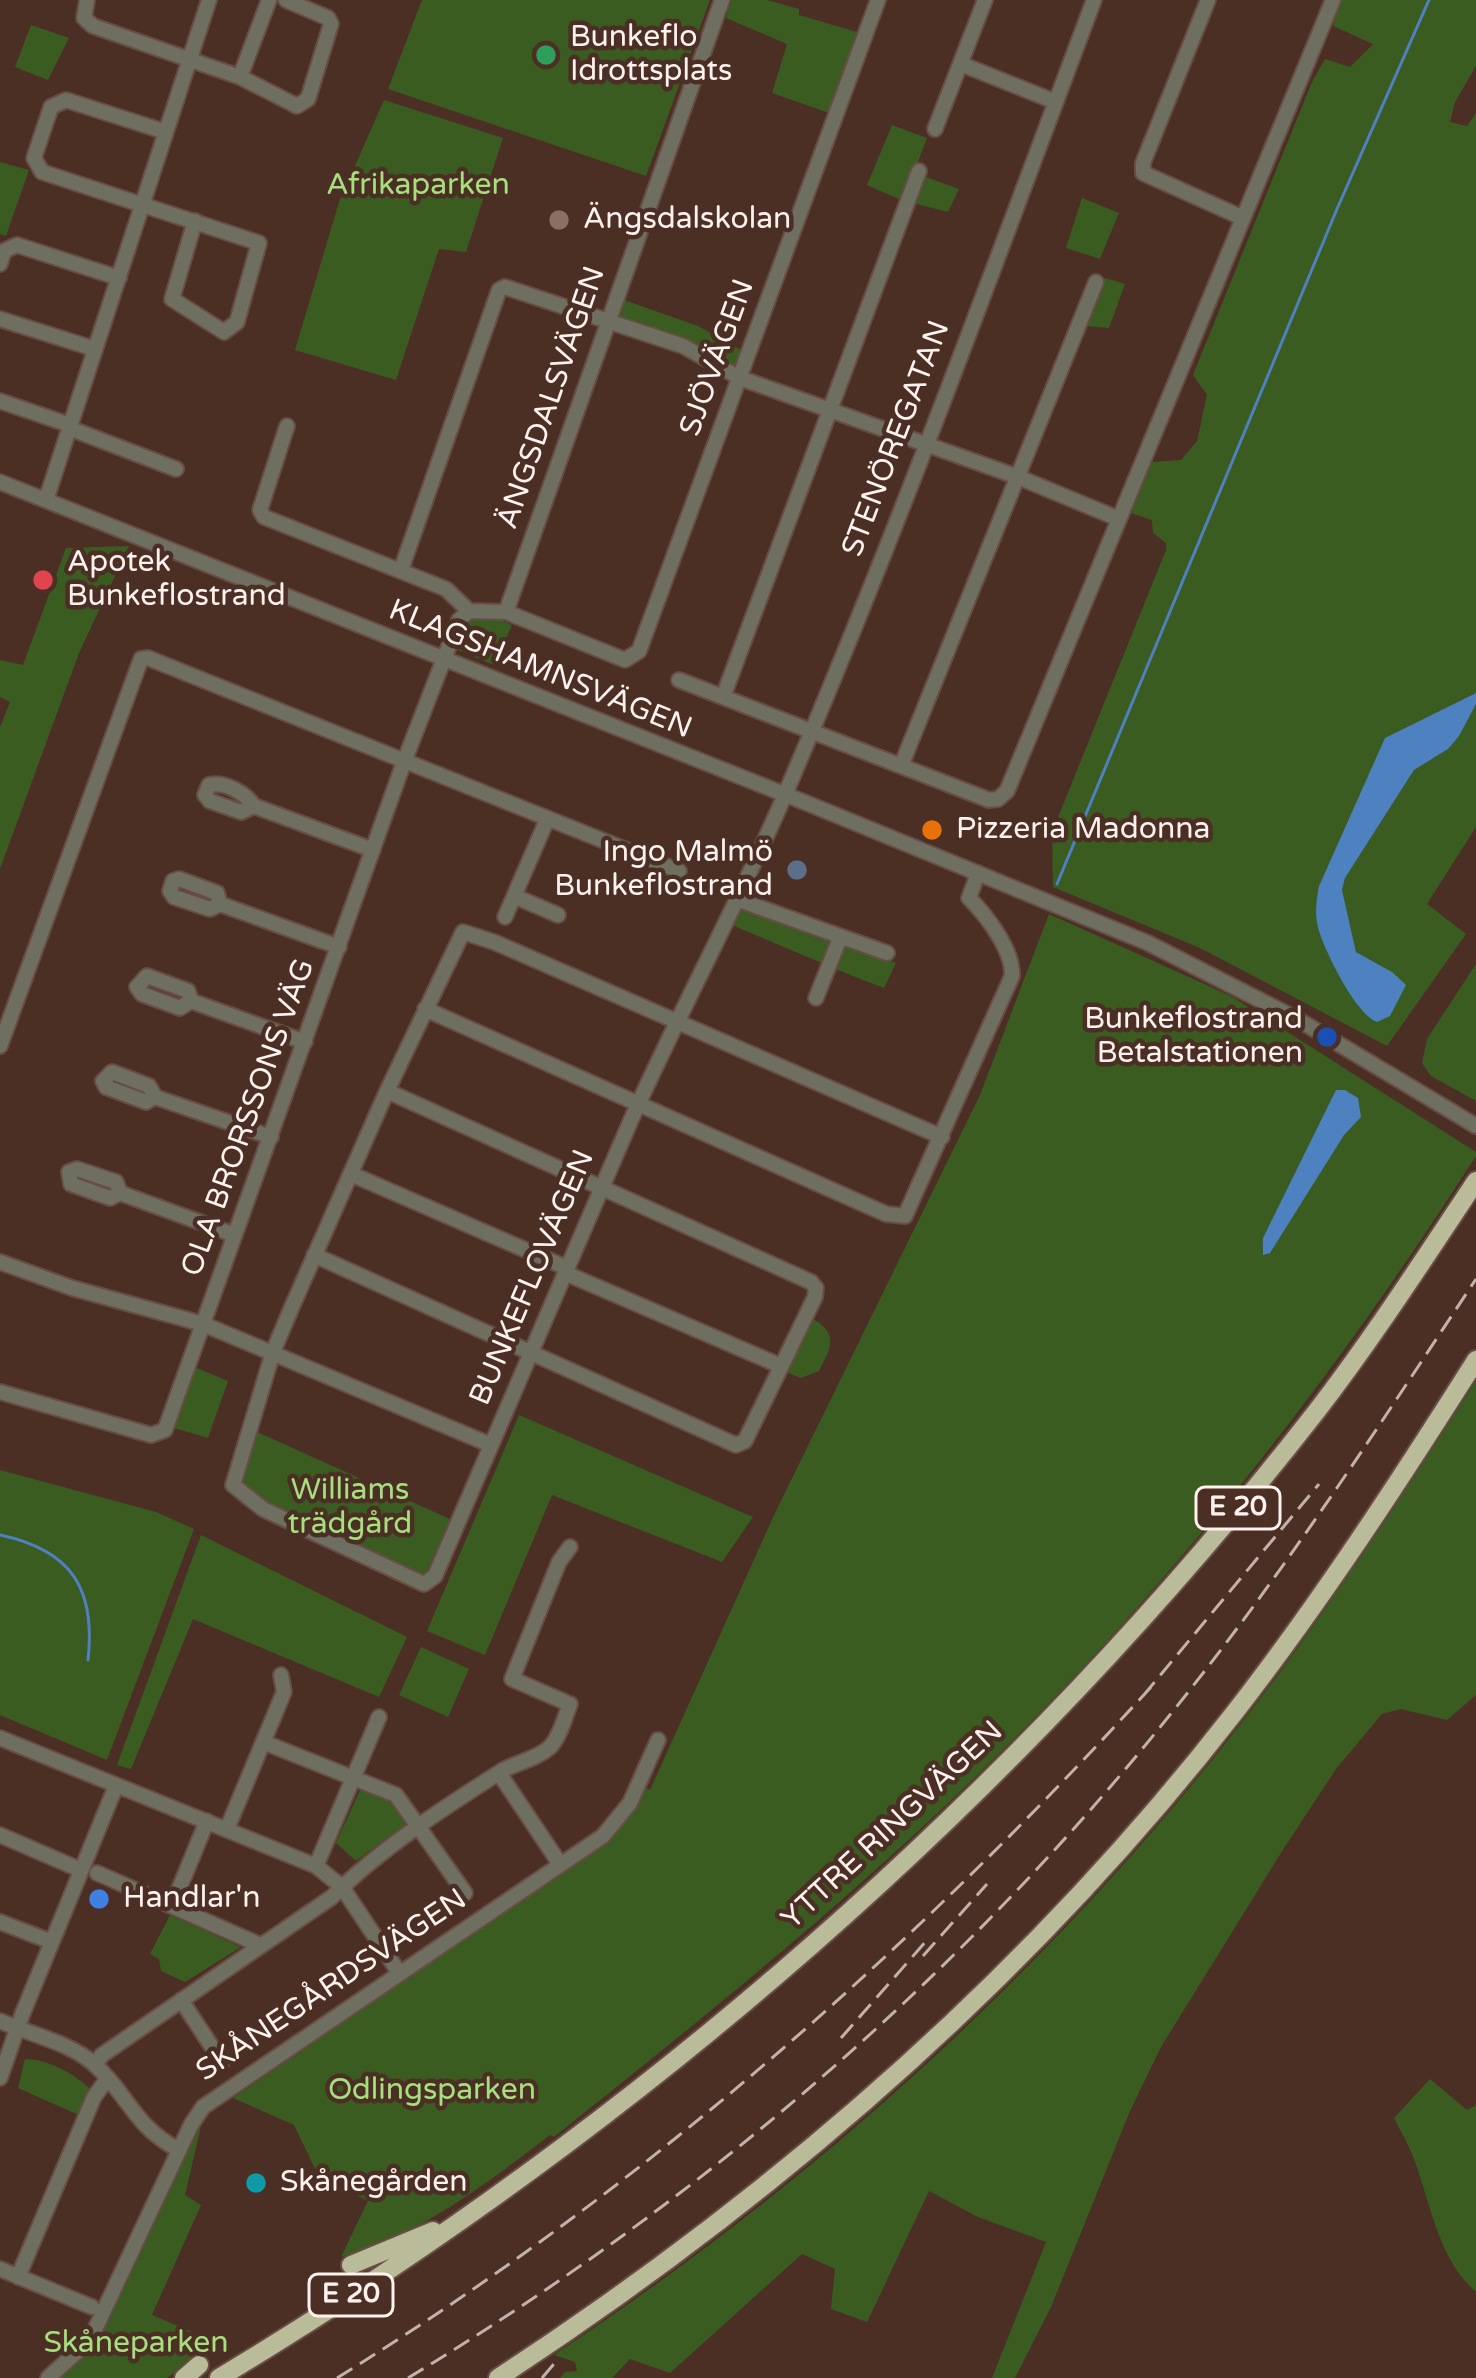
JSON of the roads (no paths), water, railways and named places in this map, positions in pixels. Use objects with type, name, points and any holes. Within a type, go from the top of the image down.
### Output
[{"type":"highway","name":"YTTRE RINGVÄGEN","points":[[219,2378],[481,2208],[581,2134],[761,1990],[911,1855],[1054,1713],[1187,1569],[1318,1409],[1476,1181]]},
{"type":"highway","points":[[498,2378],[659,2269],[760,2193],[850,2118],[1037,1941],[1235,1713],[1310,1612],[1476,1360]]},
{"type":"highway","points":[[351,2265],[481,2208]]},
{"type":"street","points":[[87,0],[85,19],[93,26],[240,77],[296,106],[308,99],[331,24],[328,18],[286,0]]},
{"type":"street","points":[[46,500],[209,0]]},
{"type":"street","points":[[240,77],[269,0]]},
{"type":"street","name":"ÄNGSDALSVÄGEN","points":[[506,612],[722,0]]},
{"type":"street","name":"SJÖVÄGEN","points":[[506,612],[625,660],[639,651],[878,0]]},
{"type":"street","points":[[935,129],[985,0]]},
{"type":"street","name":"STENÖREGATAN","points":[[785,795],[926,443],[1094,0]]},
{"type":"street","points":[[1208,0],[1143,173],[1243,218]]},
{"type":"street","points":[[679,680],[989,800],[1007,791],[1333,0]]},
{"type":"street","points":[[961,64],[1056,102]]},
{"type":"street","points":[[166,132],[66,100],[51,106],[34,158],[42,172],[195,221],[260,243],[237,322],[224,332],[172,299],[195,221]]},
{"type":"street","points":[[723,697],[919,171]]},
{"type":"street","points":[[0,264],[4,251],[17,244],[118,278]]},
{"type":"street","points":[[901,766],[1096,282]]},
{"type":"street","points":[[400,570],[499,290],[513,288],[683,346],[740,378],[1018,477],[1119,519]]},
{"type":"street","points":[[0,319],[95,349]]},
{"type":"street","points":[[0,401],[176,469]]},
{"type":"street","points":[[287,426],[260,510],[264,517],[457,596],[469,611],[506,612]]},
{"type":"street","name":"KLAGSHAMNSVÄGEN","points":[[0,482],[1061,907],[1224,979],[1476,1126]]},
{"type":"street","name":"OLA BRORSSONS VÄG","points":[[0,1392],[160,1435],[165,1430],[404,762],[459,620],[469,611]]},
{"type":"street","points":[[0,1046],[135,665],[148,658],[679,871]]},
{"type":"street","name":"BUNKEFLOVÄGEN","points":[[273,1352],[233,1485],[263,1509],[424,1584],[435,1576],[638,1105],[785,795]]},
{"type":"street","points":[[254,806],[373,850]]},
{"type":"street","points":[[505,917],[547,820]]},
{"type":"street","points":[[424,1009],[886,1214],[905,1216],[1012,976],[1013,966],[988,917],[969,898],[978,873]]},
{"type":"street","points":[[514,896],[558,915]]},
{"type":"street","points":[[736,899],[887,953]]},
{"type":"street","points":[[220,904],[339,947]]},
{"type":"street","points":[[273,1352],[424,1009],[463,932],[942,1137]]},
{"type":"street","points":[[816,998],[840,938]]},
{"type":"street","points":[[191,1001],[305,1042]]},
{"type":"street","points":[[314,1255],[736,1445],[745,1441],[815,1297],[811,1282],[387,1091]]},
{"type":"street","points":[[155,1097],[271,1137]]},
{"type":"street","points":[[351,1174],[782,1366]]},
{"type":"street","points":[[120,1193],[236,1235]]},
{"type":"street","points":[[0,1262],[203,1324],[491,1445]]},
{"type":"street","points":[[95,2065],[102,2055],[420,1828],[499,1773],[553,1745],[568,1703],[512,1678],[560,1560],[570,1547]]},
{"type":"street","points":[[227,1829],[284,1692],[281,1675]]},
{"type":"street","points":[[316,1866],[379,1717]]},
{"type":"street","points":[[0,1738],[316,1866],[342,1887],[398,1972]]},
{"type":"street","name":"SKÅNEGÅRDSVÄGEN","points":[[48,2378],[90,2340],[203,2107],[603,1836],[629,1803],[658,1740]]},
{"type":"street","points":[[263,1742],[396,1795],[465,1893]]},
{"type":"street","points":[[499,1773],[560,1864]]},
{"type":"street","points":[[0,2078],[52,1942],[89,1872],[116,1786]]},
{"type":"street","points":[[172,1906],[207,1821]]},
{"type":"street","points":[[0,1835],[260,1945]]},
{"type":"street","points":[[0,1922],[52,1942]]},
{"type":"street","points":[[181,2000],[222,2062]]},
{"type":"street","points":[[0,2021],[95,2065],[148,2132],[179,2150]]},
{"type":"street","points":[[21,2271],[94,2096],[108,2078]]},
{"type":"street","points":[[0,2269],[42,2272]]},
{"type":"street","points":[[21,2271],[92,2307]]},
{"type":"water","points":[[1476,693],[1476,704],[1459,736],[1448,749],[1414,770],[1345,878],[1342,890],[1356,952],[1406,985],[1390,1016],[1377,1022],[1352,997],[1324,944],[1316,916],[1319,886],[1385,738]]},
{"type":"water","points":[[1336,1090],[1358,1098],[1361,1117],[1344,1135],[1270,1253],[1263,1255],[1263,1238]]},
{"type":"waterway","points":[[1057,884],[1337,209],[1429,0]]},
{"type":"waterway","points":[[0,1535],[45,1551],[74,1576],[88,1612],[88,1660]]},
{"type":"railway","points":[[408,2378],[515,2310],[720,2162],[912,1996],[1001,1907],[1087,1813],[1210,1664],[1328,1501],[1476,1279]]},
{"type":"railway","points":[[1143,1696],[1319,1484]]},
{"type":"railway","points":[[337,2378],[559,2228],[768,2061],[965,1880],[1151,1687]]},
{"type":"railway","points":[[923,1956],[987,1884]]},
{"type":"railway","points":[[841,2038],[928,1939]]},
{"type":"railway","points":[[542,2378],[559,2358]]},
{"type":"place","name":"Bunkeflo Idrottsplats","points":[[546,55]]},
{"type":"place","name":"Ängsdalskolan","points":[[559,220]]},
{"type":"place","name":"Apotek Bunkeflostrand","points":[[43,580]]},
{"type":"place","name":"Pizzeria Madonna","points":[[932,830]]},
{"type":"place","name":"Ingo Malmö Bunkeflostrand","points":[[797,870]]},
{"type":"place","name":"Bunkeflostrand Betalstationen","points":[[1327,1037]]},
{"type":"place","name":"Handlar'n","points":[[99,1899]]},
{"type":"place","name":"Skånegården","points":[[256,2183]]},
{"type":"park label","name":"Afrikaparken","points":[[418,186]]},
{"type":"park label","name":"Williams trädgård","points":[[350,1508]]},
{"type":"park label","name":"Odlingsparken","points":[[432,2091]]},
{"type":"park label","name":"Skåneparken","points":[[136,2344]]}]
